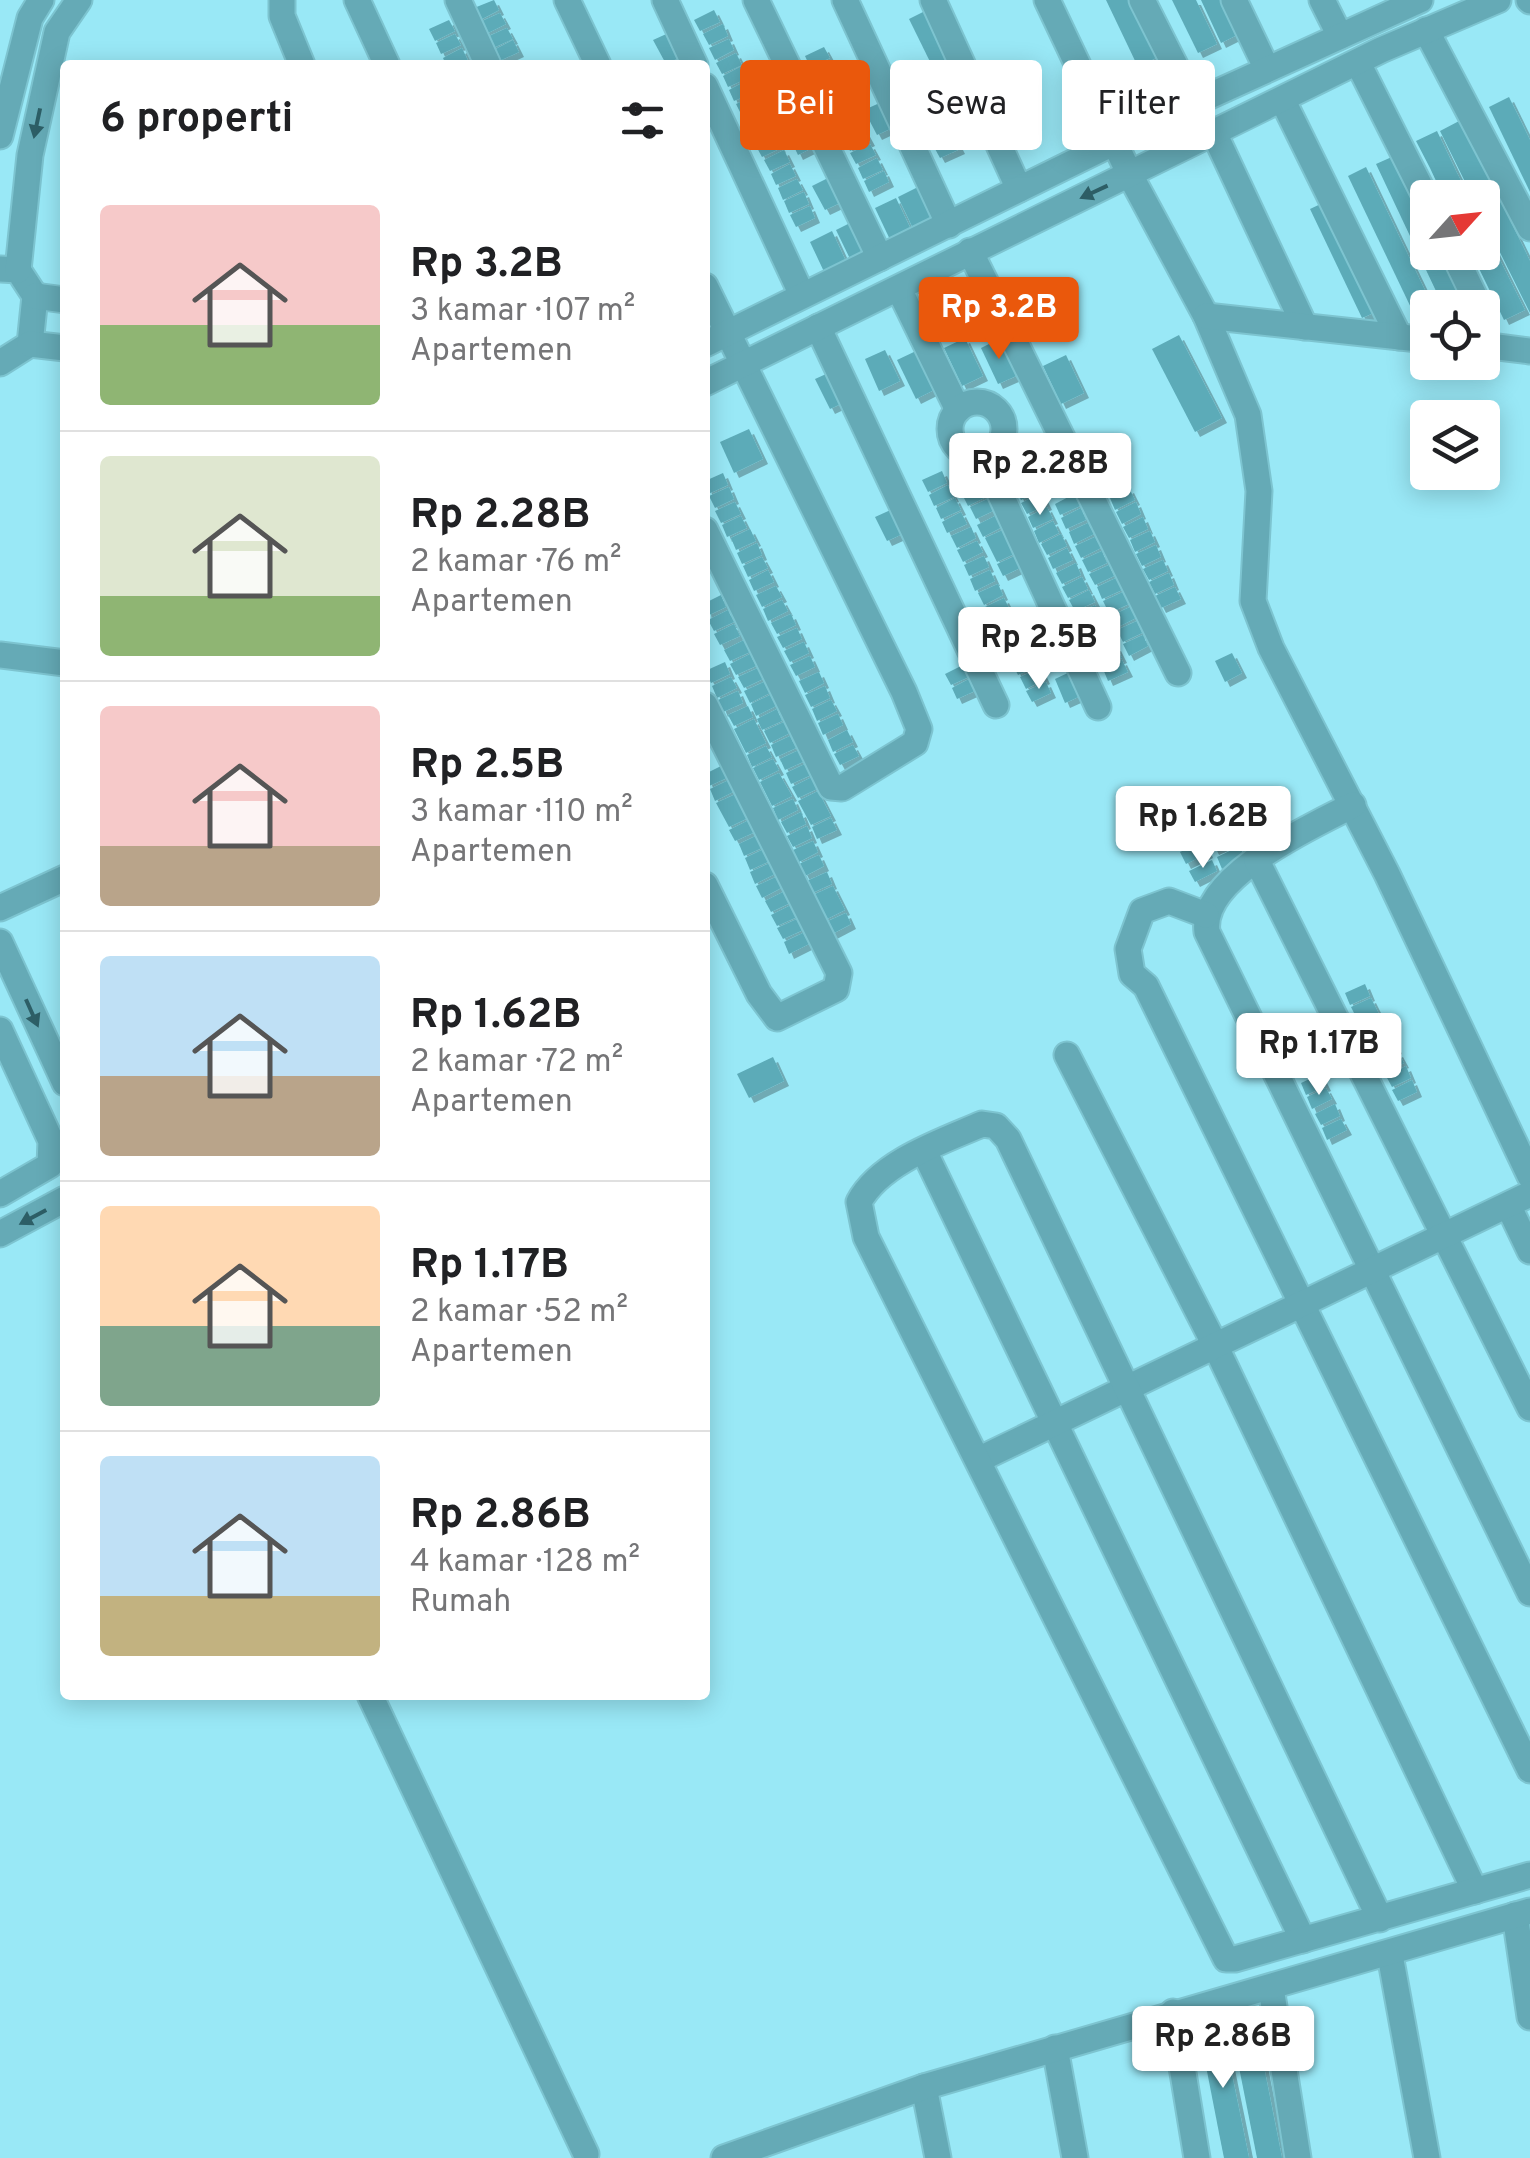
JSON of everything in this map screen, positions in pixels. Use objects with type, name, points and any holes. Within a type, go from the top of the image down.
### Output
[{"type":"street","points":[[0,136],[30,18],[42,0]]},
{"type":"street","points":[[60,299],[35,296],[9,270],[57,32],[80,0]]},
{"type":"street","points":[[282,0],[282,16],[300,60]]},
{"type":"street","points":[[357,0],[385,60]]},
{"type":"street","points":[[458,0],[486,60]]},
{"type":"street","points":[[567,0],[596,60]]},
{"type":"street","points":[[665,0],[693,60]]},
{"type":"street","points":[[756,0],[880,258]]},
{"type":"street","points":[[845,0],[949,225]]},
{"type":"street","points":[[933,0],[1019,189]]},
{"type":"street","points":[[1047,0],[1075,60]]},
{"type":"street","points":[[1142,0],[1172,60]]},
{"type":"street","points":[[1234,0],[1267,69]]},
{"type":"street","points":[[1322,0],[1351,31],[1367,58],[1419,180]]},
{"type":"street","points":[[1306,327],[1215,135],[1367,58],[1498,0]]},
{"type":"street","points":[[1215,93],[1416,1]]},
{"type":"street","points":[[1426,30],[1530,228]]},
{"type":"street","points":[[710,97],[802,295]]},
{"type":"street","points":[[1284,101],[1399,337]]},
{"type":"street","points":[[716,338],[1101,150]]},
{"type":"street","points":[[1117,150],[1206,316],[1248,415],[1259,491],[1253,601],[1271,648],[1353,805],[1530,1176]]},
{"type":"street","points":[[710,380],[970,250],[1183,150]]},
{"type":"street","points":[[970,250],[1178,672]]},
{"type":"street","points":[[899,288],[958,410]]},
{"type":"street","points":[[30,344],[35,296]]},
{"type":"street","points":[[710,310],[716,338],[744,364],[918,729],[915,743],[835,788],[819,768],[710,540]]},
{"type":"street","points":[[1206,316],[1410,338]]},
{"type":"street","points":[[818,327],[996,705]]},
{"type":"street","points":[[0,363],[30,344],[60,347]]},
{"type":"street","points":[[1500,347],[1530,351]]},
{"type":"street","points":[[970,403],[984,403],[996,410],[1004,423],[1003,438],[996,450],[983,456],[969,456],[957,448],[950,422],[958,410],[970,403]]},
{"type":"street","points":[[983,456],[1098,708]]},
{"type":"street","points":[[0,655],[60,662]]},
{"type":"street","points":[[710,714],[839,973],[836,989],[777,1018],[760,994],[710,895]]},
{"type":"street","points":[[1353,805],[1256,861],[1221,891],[1206,915],[1212,944],[1530,1593]]},
{"type":"street","points":[[1256,861],[1530,1408]]},
{"type":"street","points":[[0,908],[60,880]]},
{"type":"street","points":[[1206,915],[1169,901],[1142,911],[1128,949],[1132,974],[1146,986],[1530,1770]]},
{"type":"street","points":[[0,942],[60,1073]]},
{"type":"street","points":[[0,1030],[51,1142],[50,1165],[0,1194]]},
{"type":"street","points":[[18,1066],[49,1050]]},
{"type":"street","points":[[1067,1054],[1214,1343],[1475,1891]]},
{"type":"street","points":[[1380,1919],[1002,1132],[982,1124],[924,1151],[870,1186],[859,1202],[859,1218],[1222,1954],[1230,1960],[1380,1919],[1530,1876]]},
{"type":"street","points":[[924,1151],[1303,1940]]},
{"type":"street","points":[[978,1460],[1124,1386],[1519,1200],[1530,1251]]},
{"type":"street","points":[[0,1234],[60,1203]]},
{"type":"street","points":[[372,1700],[586,2154]]},
{"type":"street","points":[[724,2158],[924,2087],[1173,2012],[1390,1955],[1522,1913],[1530,2017]]},
{"type":"street","points":[[1390,1955],[1427,2158]]},
{"type":"street","points":[[1271,1988],[1298,2158]]},
{"type":"street","points":[[1173,2012],[1197,2158]]},
{"type":"street","points":[[1055,2048],[1074,2158]]},
{"type":"street","points":[[924,2087],[938,2158]]},
{"type":"building","points":[[494,0],[499,10],[480,20],[474,8]]},
{"type":"building","points":[[1106,0],[1130,0],[1158,57],[1135,60]]},
{"type":"building","points":[[1172,0],[1196,0],[1217,44],[1198,53]]},
{"type":"building","points":[[1201,0],[1225,0],[1241,33],[1221,43]]},
{"type":"building","points":[[929,9],[954,60],[929,60],[909,19]]},
{"type":"building","points":[[714,10],[720,22],[700,31],[694,20]]},
{"type":"building","points":[[500,13],[506,24],[486,34],[480,22]]},
{"type":"building","points":[[449,20],[455,31],[435,41],[429,29]]},
{"type":"building","points":[[723,24],[728,36],[709,45],[703,34]]},
{"type":"building","points":[[507,28],[513,39],[493,48],[487,37]]},
{"type":"building","points":[[673,31],[685,55],[664,60],[653,40]]},
{"type":"building","points":[[455,34],[461,45],[441,54],[436,43]]},
{"type":"building","points":[[729,39],[734,50],[715,60],[709,48]]},
{"type":"building","points":[[513,40],[519,52],[499,60],[494,50]]},
{"type":"building","points":[[824,47],[830,58],[807,60],[805,56]]},
{"type":"building","points":[[462,48],[468,60],[444,60]]},
{"type":"building","points":[[736,53],[740,66],[722,74],[716,63]]},
{"type":"building","points":[[740,67],[740,82],[728,87],[723,76]]},
{"type":"building","points":[[740,84],[740,98],[734,101],[729,90]]},
{"type":"building","points":[[1509,97],[1530,140],[1530,192],[1489,107]]},
{"type":"building","points":[[884,101],[890,114],[890,129],[877,135],[870,122],[870,107]]},
{"type":"building","points":[[1461,120],[1490,180],[1464,180],[1440,131]]},
{"type":"building","points":[[1437,131],[1461,180],[1435,180],[1416,141]]},
{"type":"building","points":[[870,144],[876,155],[856,164],[850,153],[870,150]]},
{"type":"building","points":[[758,150],[777,150],[762,157]]},
{"type":"building","points":[[784,150],[790,162],[770,171],[764,160]]},
{"type":"building","points":[[936,150],[958,150],[940,158]]},
{"type":"building","points":[[1394,156],[1410,189],[1410,236],[1376,164]]},
{"type":"building","points":[[877,158],[883,170],[863,179],[858,168]]},
{"type":"building","points":[[790,164],[796,176],[776,185],[771,174]]},
{"type":"building","points":[[1366,167],[1410,259],[1410,270],[1415,270],[1425,290],[1410,290],[1410,306],[1348,176]]},
{"type":"building","points":[[884,171],[889,182],[869,192],[864,181]]},
{"type":"building","points":[[832,176],[844,201],[825,210],[812,186]]},
{"type":"building","points":[[797,179],[803,190],[783,200],[778,188]]},
{"type":"building","points":[[920,186],[940,228],[918,239],[898,197]]},
{"type":"building","points":[[804,192],[809,204],[789,213],[784,201]]},
{"type":"building","points":[[896,198],[915,238],[894,248],[875,208]]},
{"type":"building","points":[[1500,200],[1530,261],[1530,313],[1500,252]]},
{"type":"building","points":[[1327,201],[1380,310],[1362,318],[1310,209]]},
{"type":"building","points":[[810,206],[815,218],[796,227],[790,215]]},
{"type":"building","points":[[856,220],[874,257],[854,267],[836,230]]},
{"type":"building","points":[[832,231],[849,268],[827,278],[810,242]]},
{"type":"building","points":[[1500,260],[1525,310],[1504,320],[1500,290],[1489,290],[1480,270],[1500,270]]},
{"type":"building","points":[[1426,270],[1449,270],[1458,290],[1436,290]]},
{"type":"building","points":[[1179,335],[1222,418],[1195,432],[1152,349]]},
{"type":"building","points":[[965,338],[983,376],[962,386],[944,348]]},
{"type":"building","points":[[999,339],[1016,376],[998,384],[981,348]]},
{"type":"building","points":[[885,350],[900,381],[879,391],[865,359]]},
{"type":"building","points":[[916,351],[934,390],[916,399],[897,360]]},
{"type":"building","points":[[1066,355],[1084,393],[1061,404],[1043,366]]},
{"type":"building","points":[[835,370],[849,400],[830,409],[815,379]]},
{"type":"building","points":[[749,429],[763,459],[734,473],[720,442]]},
{"type":"building","points":[[942,471],[947,483],[928,492],[922,480]]},
{"type":"building","points":[[723,473],[728,485],[710,493],[710,479]]},
{"type":"building","points":[[1035,479],[1040,491],[1021,500],[1015,488]]},
{"type":"building","points":[[948,485],[954,497],[934,506],[929,495]]},
{"type":"building","points":[[982,485],[988,496],[968,506],[962,494]]},
{"type":"building","points":[[729,487],[734,499],[715,508],[710,496]]},
{"type":"building","points":[[1129,488],[1135,500],[1115,510],[1110,498]]},
{"type":"building","points":[[1041,493],[1047,505],[1027,514],[1021,503]]},
{"type":"building","points":[[1074,494],[1080,506],[1060,515],[1055,504]]},
{"type":"building","points":[[955,498],[961,510],[941,519],[936,508]]},
{"type":"building","points":[[990,498],[995,510],[976,519],[970,507]]},
{"type":"building","points":[[735,502],[741,514],[721,523],[715,511]]},
{"type":"building","points":[[1136,502],[1141,514],[1122,524],[1116,512]]},
{"type":"building","points":[[1047,507],[1053,519],[1033,528],[1028,517]]},
{"type":"building","points":[[895,508],[907,532],[887,541],[875,517]]},
{"type":"building","points":[[1081,508],[1086,520],[1066,529],[1061,518]]},
{"type":"building","points":[[961,512],[967,524],[947,533],[942,522]]},
{"type":"building","points":[[997,515],[1002,527],[983,537],[977,525]]},
{"type":"building","points":[[741,516],[747,528],[727,537],[722,525]]},
{"type":"building","points":[[1143,517],[1148,529],[1129,538],[1123,527]]},
{"type":"building","points":[[1053,521],[1059,533],[1039,543],[1034,531]]},
{"type":"building","points":[[1088,523],[1094,534],[1074,544],[1069,532]]},
{"type":"building","points":[[971,527],[976,538],[957,548],[951,536]]},
{"type":"building","points":[[750,529],[756,541],[736,550],[731,538]]},
{"type":"building","points":[[1005,529],[1016,553],[997,562],[985,538]]},
{"type":"building","points":[[1150,531],[1155,542],[1135,552],[1130,540]]},
{"type":"building","points":[[1061,534],[1067,546],[1047,555],[1041,544]]},
{"type":"building","points":[[1095,537],[1101,548],[1081,558],[1075,546]]},
{"type":"building","points":[[977,541],[983,552],[963,562],[957,550]]},
{"type":"building","points":[[757,543],[762,555],[742,564],[737,553]]},
{"type":"building","points":[[1156,545],[1161,557],[1142,566],[1136,554]]},
{"type":"building","points":[[1067,548],[1073,560],[1053,569],[1048,558]]},
{"type":"building","points":[[1102,551],[1107,563],[1088,572],[1082,560]]},
{"type":"building","points":[[1017,555],[1022,567],[1003,576],[997,564]]},
{"type":"building","points":[[984,556],[989,567],[969,576],[964,565]]},
{"type":"building","points":[[762,557],[768,568],[748,577],[743,566]]},
{"type":"building","points":[[1163,560],[1168,571],[1149,580],[1143,569]]},
{"type":"building","points":[[1076,563],[1081,575],[1062,584],[1056,573]]},
{"type":"building","points":[[1109,565],[1114,576],[1095,585],[1089,574]]},
{"type":"building","points":[[768,570],[774,582],[754,591],[749,580]]},
{"type":"building","points":[[990,570],[995,581],[975,591],[970,579]]},
{"type":"building","points":[[1169,573],[1174,585],[1155,594],[1149,582]]},
{"type":"building","points":[[1082,577],[1088,589],[1068,598],[1062,587]]},
{"type":"building","points":[[1116,578],[1122,590],[1102,599],[1097,587]]},
{"type":"building","points":[[998,584],[1003,595],[984,605],[978,593]]},
{"type":"building","points":[[776,586],[782,597],[762,607],[756,595]]},
{"type":"building","points":[[1175,587],[1181,599],[1161,608],[1155,596]]},
{"type":"building","points":[[1089,590],[1095,602],[1075,611],[1069,600]]},
{"type":"building","points":[[1123,592],[1129,604],[1109,613],[1103,601]]},
{"type":"building","points":[[721,595],[726,607],[710,615],[710,600]]},
{"type":"building","points":[[1004,598],[1016,622],[996,631],[985,607]]},
{"type":"building","points":[[782,600],[788,611],[768,621],[763,609]]},
{"type":"building","points":[[1095,605],[1101,616],[1081,625],[1076,614]]},
{"type":"building","points":[[1130,607],[1136,618],[1116,628],[1111,616]]},
{"type":"building","points":[[728,610],[734,622],[714,631],[710,619]]},
{"type":"building","points":[[791,614],[796,625],[777,634],[771,623]]},
{"type":"building","points":[[1103,617],[1109,628],[1089,638],[1083,626]]},
{"type":"building","points":[[1137,621],[1142,633],[1123,642],[1117,630]]},
{"type":"building","points":[[734,624],[740,636],[720,645],[714,634]]},
{"type":"building","points":[[1016,624],[1022,636],[1002,645],[997,633]]},
{"type":"building","points":[[797,628],[802,639],[783,648],[777,637]]},
{"type":"building","points":[[1109,631],[1115,643],[1095,652],[1090,640]]},
{"type":"building","points":[[1143,635],[1148,646],[1129,656],[1123,644]]},
{"type":"building","points":[[744,640],[750,652],[730,661],[724,650]]},
{"type":"building","points":[[1026,640],[1032,651],[1012,661],[1006,649]]},
{"type":"building","points":[[804,642],[809,653],[790,662],[784,651]]},
{"type":"building","points":[[1116,646],[1122,658],[1102,667],[1096,655]]},
{"type":"building","points":[[1232,653],[1242,673],[1225,682],[1215,661]]},
{"type":"building","points":[[750,654],[756,666],[736,675],[730,664]]},
{"type":"building","points":[[1032,654],[1038,666],[1018,675],[1012,663]]},
{"type":"building","points":[[810,656],[815,667],[796,676],[790,665]]},
{"type":"building","points":[[1122,660],[1128,672],[1108,681],[1103,669]]},
{"type":"building","points":[[725,662],[730,674],[711,683],[710,669]]},
{"type":"building","points":[[965,664],[971,676],[951,685],[945,674]]},
{"type":"building","points":[[758,668],[763,679],[744,688],[738,677]]},
{"type":"building","points":[[1040,668],[1045,679],[1026,689],[1020,677]]},
{"type":"building","points":[[1074,670],[1085,694],[1065,703],[1055,679]]},
{"type":"building","points":[[819,672],[824,683],[805,693],[799,681]]},
{"type":"building","points":[[731,677],[737,688],[717,698],[712,686]]},
{"type":"building","points":[[971,678],[977,690],[957,699],[952,688]]},
{"type":"building","points":[[764,682],[770,693],[750,703],[744,691]]},
{"type":"building","points":[[1046,682],[1051,693],[1032,702],[1026,691]]},
{"type":"building","points":[[825,686],[830,698],[811,707],[805,695]]},
{"type":"building","points":[[738,691],[743,703],[723,712],[718,700]]},
{"type":"building","points":[[770,695],[776,706],[756,716],[751,704]]},
{"type":"building","points":[[831,700],[837,711],[817,721],[812,709]]},
{"type":"building","points":[[748,706],[753,717],[734,726],[728,715]]},
{"type":"building","points":[[777,709],[782,721],[762,730],[757,719]]},
{"type":"building","points":[[838,714],[843,725],[823,735],[818,723]]},
{"type":"building","points":[[754,719],[766,743],[746,753],[734,729]]},
{"type":"building","points":[[784,722],[790,733],[770,743],[764,731]]},
{"type":"building","points":[[847,730],[853,742],[833,752],[828,740]]},
{"type":"building","points":[[790,736],[796,748],[776,757],[771,745]]},
{"type":"building","points":[[853,745],[859,756],[840,765],[834,754]]},
{"type":"building","points":[[766,746],[772,757],[752,767],[747,755]]},
{"type":"building","points":[[799,750],[805,761],[785,770],[780,759]]},
{"type":"building","points":[[773,759],[779,770],[759,780],[753,768]]},
{"type":"building","points":[[805,764],[811,775],[791,784],[786,773]]},
{"type":"building","points":[[723,765],[729,777],[710,786],[710,772]]},
{"type":"building","points":[[779,773],[792,796],[772,806],[760,782]]},
{"type":"building","points":[[812,777],[817,789],[798,798],[792,787]]},
{"type":"building","points":[[729,780],[735,791],[715,801],[710,789]]},
{"type":"building","points":[[818,791],[831,816],[811,825],[798,801]]},
{"type":"building","points":[[1272,791],[1278,802],[1255,813],[1250,801]]},
{"type":"building","points":[[736,794],[748,818],[729,827],[716,803]]},
{"type":"building","points":[[793,799],[798,810],[778,820],[773,808]]},
{"type":"building","points":[[1244,801],[1249,812],[1226,823],[1221,811]]},
{"type":"building","points":[[1281,807],[1286,819],[1239,838],[1234,827]]},
{"type":"building","points":[[801,812],[806,824],[787,833],[781,822]]},
{"type":"building","points":[[1219,813],[1224,824],[1202,835],[1196,823]]},
{"type":"building","points":[[831,818],[837,830],[817,839],[812,827]]},
{"type":"building","points":[[749,820],[755,832],[735,841],[729,830]]},
{"type":"building","points":[[807,826],[812,838],[793,847],[787,836]]},
{"type":"building","points":[[1231,828],[1237,840],[1214,850],[1209,839]]},
{"type":"building","points":[[758,835],[764,847],[744,856],[739,844]]},
{"type":"building","points":[[813,841],[818,852],[799,862],[793,850]]},
{"type":"building","points":[[1203,841],[1208,853],[1186,864],[1180,852]]},
{"type":"building","points":[[1240,846],[1245,858],[1222,869],[1217,857]]},
{"type":"building","points":[[764,849],[770,861],[750,870],[745,858]]},
{"type":"building","points":[[819,855],[824,866],[805,876],[799,864]]},
{"type":"building","points":[[1212,860],[1217,871],[1195,882],[1189,871]]},
{"type":"building","points":[[770,863],[775,874],[755,884],[750,872]]},
{"type":"building","points":[[827,872],[832,884],[812,893],[807,881]]},
{"type":"building","points":[[776,877],[781,888],[762,898],[756,886]]},
{"type":"building","points":[[833,886],[845,910],[825,920],[813,895]]},
{"type":"building","points":[[785,891],[790,903],[771,912],[765,901]]},
{"type":"building","points":[[791,905],[797,917],[777,926],[771,915]]},
{"type":"building","points":[[846,913],[851,924],[832,934],[826,922]]},
{"type":"building","points":[[797,919],[803,930],[783,939],[777,928]]},
{"type":"building","points":[[803,933],[809,944],[789,954],[784,942]]},
{"type":"building","points":[[1365,984],[1370,996],[1350,1005],[1345,993]]},
{"type":"building","points":[[1371,998],[1383,1022],[1363,1031],[1351,1007]]},
{"type":"building","points":[[1331,1018],[1343,1042],[1323,1051],[1311,1028]]},
{"type":"building","points":[[1383,1025],[1389,1036],[1369,1045],[1364,1034]]},
{"type":"building","points":[[1392,1038],[1397,1049],[1378,1059],[1372,1047]]},
{"type":"building","points":[[1398,1052],[1404,1063],[1384,1073],[1379,1061]]},
{"type":"building","points":[[773,1057],[784,1081],[749,1098],[737,1074]]},
{"type":"building","points":[[1406,1066],[1411,1078],[1392,1087],[1386,1076]]},
{"type":"building","points":[[1320,1074],[1326,1086],[1306,1095],[1301,1083]]},
{"type":"building","points":[[1412,1080],[1417,1092],[1398,1101],[1392,1090]]},
{"type":"building","points":[[1326,1088],[1332,1099],[1312,1109],[1307,1097]]},
{"type":"building","points":[[1335,1104],[1340,1116],[1321,1125],[1315,1114]]},
{"type":"building","points":[[1341,1119],[1347,1130],[1327,1140],[1322,1128]]},
{"type":"building","points":[[1221,2021],[1249,2158],[1224,2158],[1198,2025]]},
{"type":"building","points":[[1259,2042],[1282,2158],[1257,2158],[1235,2047]]}]
